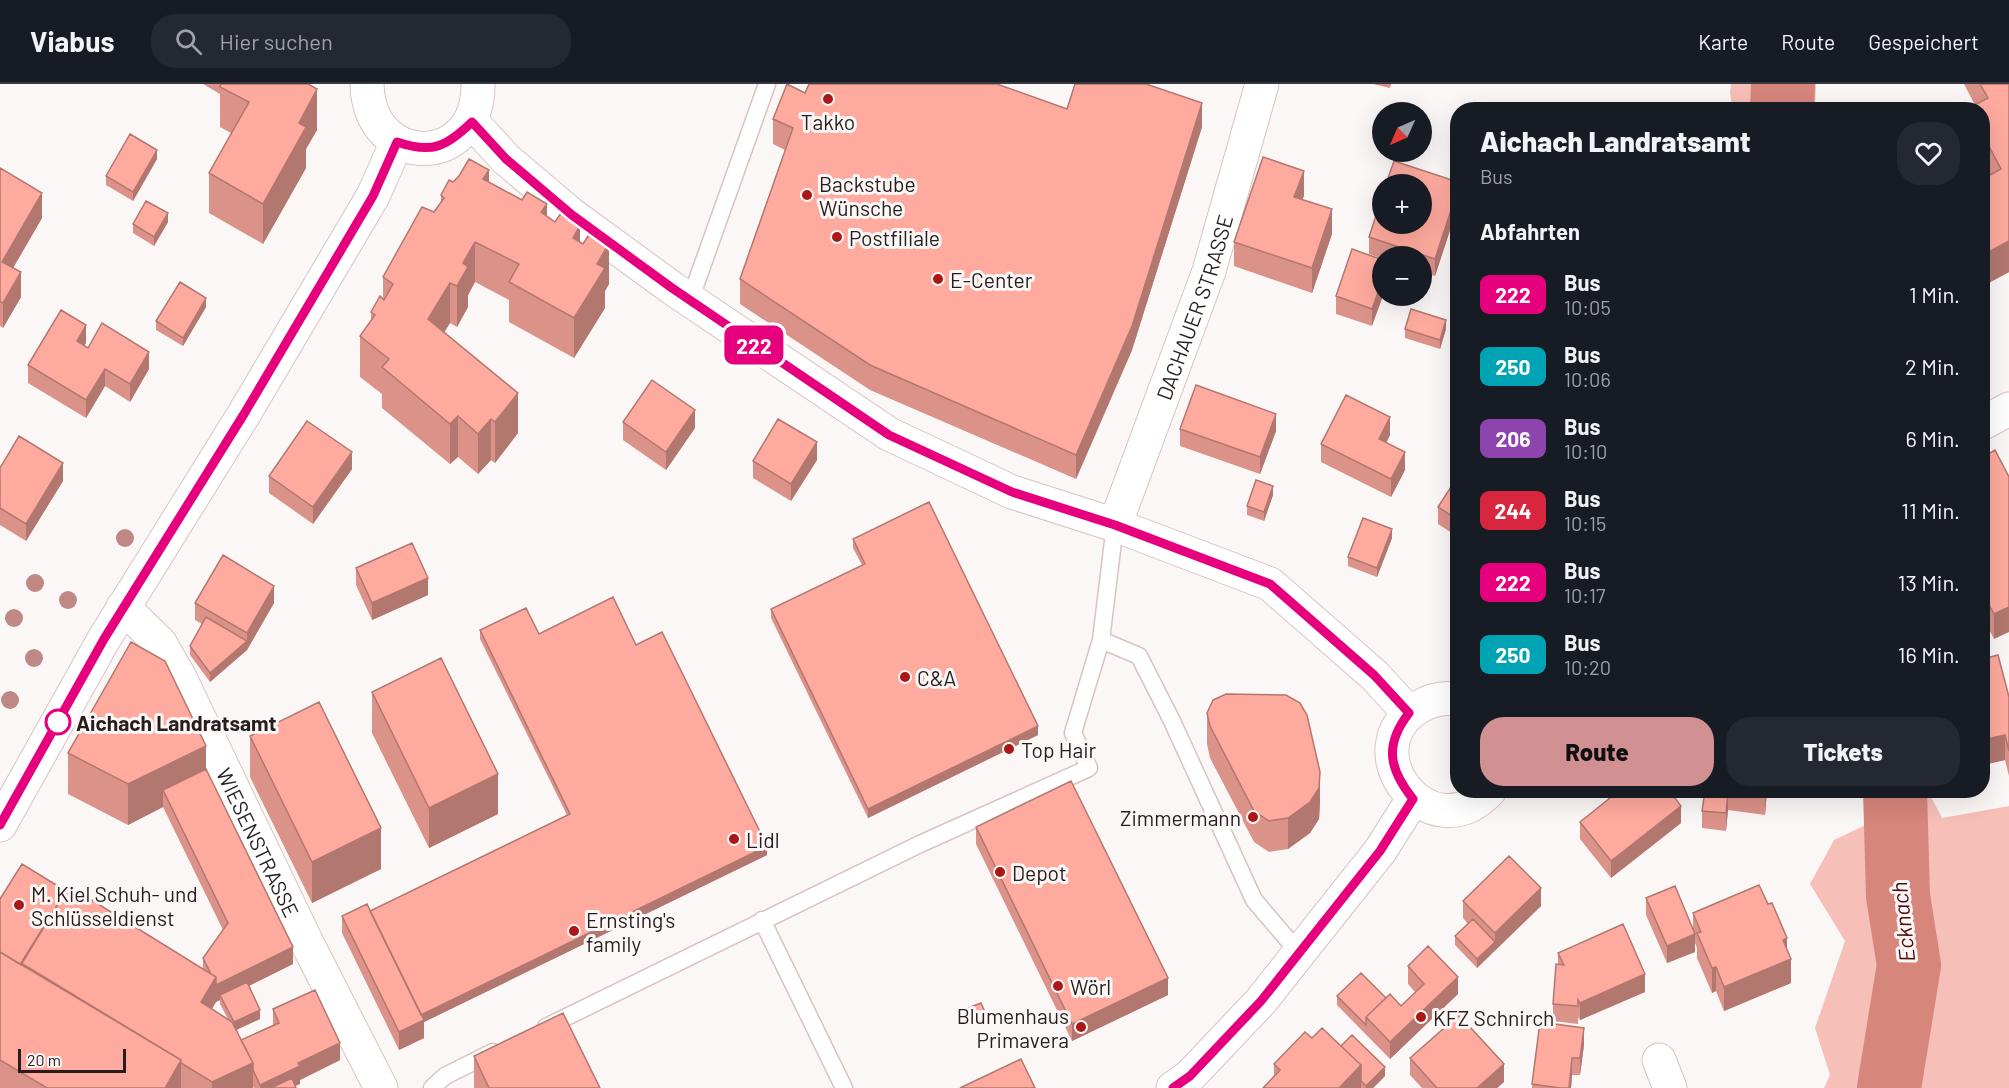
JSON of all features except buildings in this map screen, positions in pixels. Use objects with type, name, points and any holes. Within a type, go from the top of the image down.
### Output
[{"type":"street","points":[[368,84],[368,105],[378,126],[397,142],[415,148],[436,148],[454,140],[472,122],[478,104],[478,84]]},
{"type":"street","name":"DACHAUER STRASSE","points":[[1115,525],[1209,271],[1262,84]]},
{"type":"street","points":[[472,122],[506,159],[572,215],[695,287],[889,435],[1012,492],[1115,525],[1270,584],[1374,675],[1409,713]]},
{"type":"street","points":[[0,825],[123,607],[244,414],[373,196],[397,142]]},
{"type":"street","points":[[1990,419],[2009,409]]},
{"type":"street","name":"WIESENSTRASSE","points":[[123,607],[160,643],[179,675],[307,943],[381,1088]]},
{"type":"street","points":[[1450,700],[1431,700],[1409,713],[1400,725],[1392,747],[1394,770],[1413,799],[1444,811],[1465,808],[1484,798]]},
{"type":"street","points":[[1186,1084],[1300,954],[1380,851],[1413,799]]},
{"type":"lane","points":[[695,287],[767,84]]},
{"type":"lane","points":[[529,1035],[920,844],[1089,768],[1073,733],[1101,640],[1115,525]]},
{"type":"lane","points":[[1101,640],[1139,656],[1172,721],[1254,900],[1300,954]]},
{"type":"lane","points":[[762,920],[843,1088]]},
{"type":"lane","points":[[432,1088],[445,1076],[508,1045]]},
{"type":"shaded area","points":[[1731,84],[1816,84],[1815,102],[1731,102]]},
{"type":"shaded area","points":[[1882,798],[1932,798],[1942,818],[2009,806],[2009,1088],[1824,1088],[1830,1075],[1815,1028],[1845,941],[1810,884],[1834,840],[1880,818]]},
{"type":"waterway","name":"Ecknach","points":[[1782,102],[1783,84]]},
{"type":"waterway","name":"Ecknach","points":[[1889,1088],[1909,965],[1898,896],[1895,798]]},
{"type":"bus line","name":"222","points":[[0,825],[104,639],[244,414],[373,196],[397,142],[415,148],[436,148],[454,140],[472,122],[506,159],[572,215],[672,288],[889,435],[1012,492],[1115,525],[1270,584],[1374,675],[1409,713],[1400,725],[1392,747],[1394,770],[1402,786],[1413,799],[1380,851],[1261,1001],[1190,1076],[1173,1088]]},
{"type":"place","name":"Takko","points":[[828,99]]},
{"type":"place","name":"Backstube Wünsche","points":[[807,195]]},
{"type":"place","name":"Postfiliale","points":[[837,237]]},
{"type":"place","name":"E-Center","points":[[938,279]]},
{"type":"place","name":"C&A","points":[[905,677]]},
{"type":"place","name":"Aichach Landratsamt","points":[[58,722]]},
{"type":"place","name":"Top Hair","points":[[1009,749]]},
{"type":"place","name":"Zimmermann","points":[[1253,817]]},
{"type":"place","name":"Lidl","points":[[734,839]]},
{"type":"place","name":"Depot","points":[[1000,872]]},
{"type":"place","name":"M. Kiel Schuh- und Schlüsseldienst","points":[[19,905]]},
{"type":"place","name":"Ernsting's family","points":[[574,931]]},
{"type":"place","name":"Wörl","points":[[1058,986]]},
{"type":"place","name":"KFZ Schnirch","points":[[1421,1017]]},
{"type":"place","name":"Blumenhaus Primavera","points":[[1081,1027]]}]
